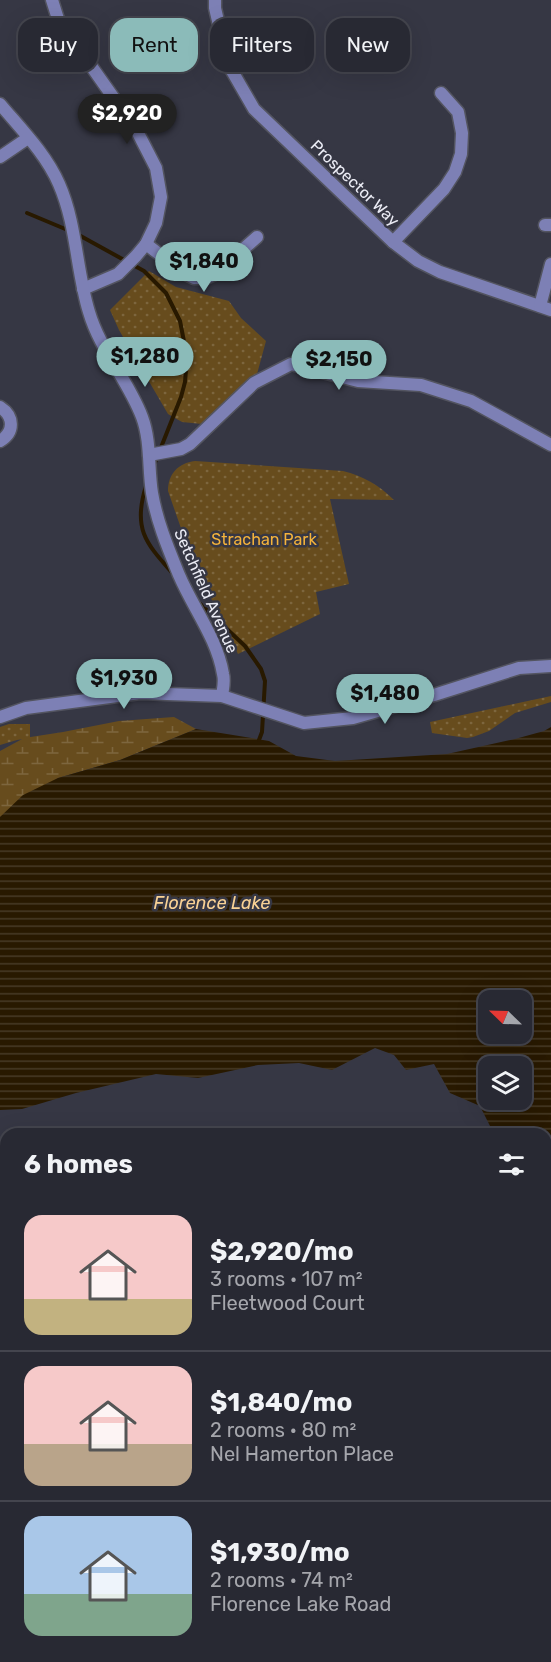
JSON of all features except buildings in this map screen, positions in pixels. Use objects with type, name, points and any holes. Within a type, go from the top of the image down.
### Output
[{"type":"street","points":[[52,0],[58,20],[137,131],[156,168],[161,197],[156,223],[146,244],[118,274],[83,289]]},
{"type":"street","name":"Prospector Way","points":[[215,0],[228,64],[254,109],[393,242],[418,261],[440,272],[546,308]]},
{"type":"street","points":[[393,242],[444,189],[458,163],[462,133],[458,112],[441,93]]},
{"type":"street","name":"Setchfield Avenue","points":[[0,104],[46,160],[64,198],[74,235],[83,289],[95,330],[142,417],[159,525],[218,656],[224,676],[222,696]]},
{"type":"street","points":[[0,157],[28,138]]},
{"type":"street","points":[[146,244],[184,273],[194,278],[206,278],[215,274],[257,237]]},
{"type":"street","points":[[546,308],[551,264]]},
{"type":"street","points":[[149,455],[181,449],[190,444],[254,382],[291,364],[358,381],[421,385],[471,401],[551,445]]},
{"type":"street","points":[[0,407],[7,411],[11,425],[10,432],[0,441]]},
{"type":"street","points":[[0,717],[26,708],[140,693],[222,696],[304,723],[353,718],[519,668],[551,666]]},
{"type":"green space","points":[[149,271],[176,287],[229,301],[241,318],[266,341],[257,374],[202,424],[182,422],[168,414],[119,330],[110,310]]},
{"type":"green space","name":"Strachan Park","points":[[195,461],[343,471],[370,482],[394,500],[330,499],[349,584],[316,592],[320,614],[238,654],[191,557],[168,491],[170,479],[175,470]]},
{"type":"green space","points":[[551,696],[551,702],[515,713],[489,731],[473,737],[432,733],[430,722]]},
{"type":"green space","points":[[174,717],[196,729],[120,760],[58,778],[0,817],[0,751],[24,738],[119,721]]},
{"type":"green space","points":[[9,724],[30,724],[30,738],[0,745],[0,727]]},
{"type":"water","name":"Florence Lake","points":[[551,727],[551,1128],[491,1128],[482,1110],[532,1110],[532,1056],[478,1056],[478,1105],[450,1093],[434,1064],[406,1070],[394,1055],[375,1048],[332,1070],[299,1063],[258,1065],[198,1078],[156,1074],[76,1093],[22,1109],[0,1110],[0,817],[23,795],[58,778],[120,760],[196,729],[269,741],[296,756],[335,761],[447,754],[515,739]]},
{"type":"waterway","points":[[27,213],[70,231]]},
{"type":"waterway","points":[[77,234],[144,271],[166,293],[180,321],[187,357],[185,382],[154,465]]},
{"type":"waterway","points":[[146,486],[141,514],[145,535],[156,554],[174,575]]},
{"type":"waterway","points":[[197,601],[245,646],[261,669],[265,681],[262,732],[259,740]]}]
